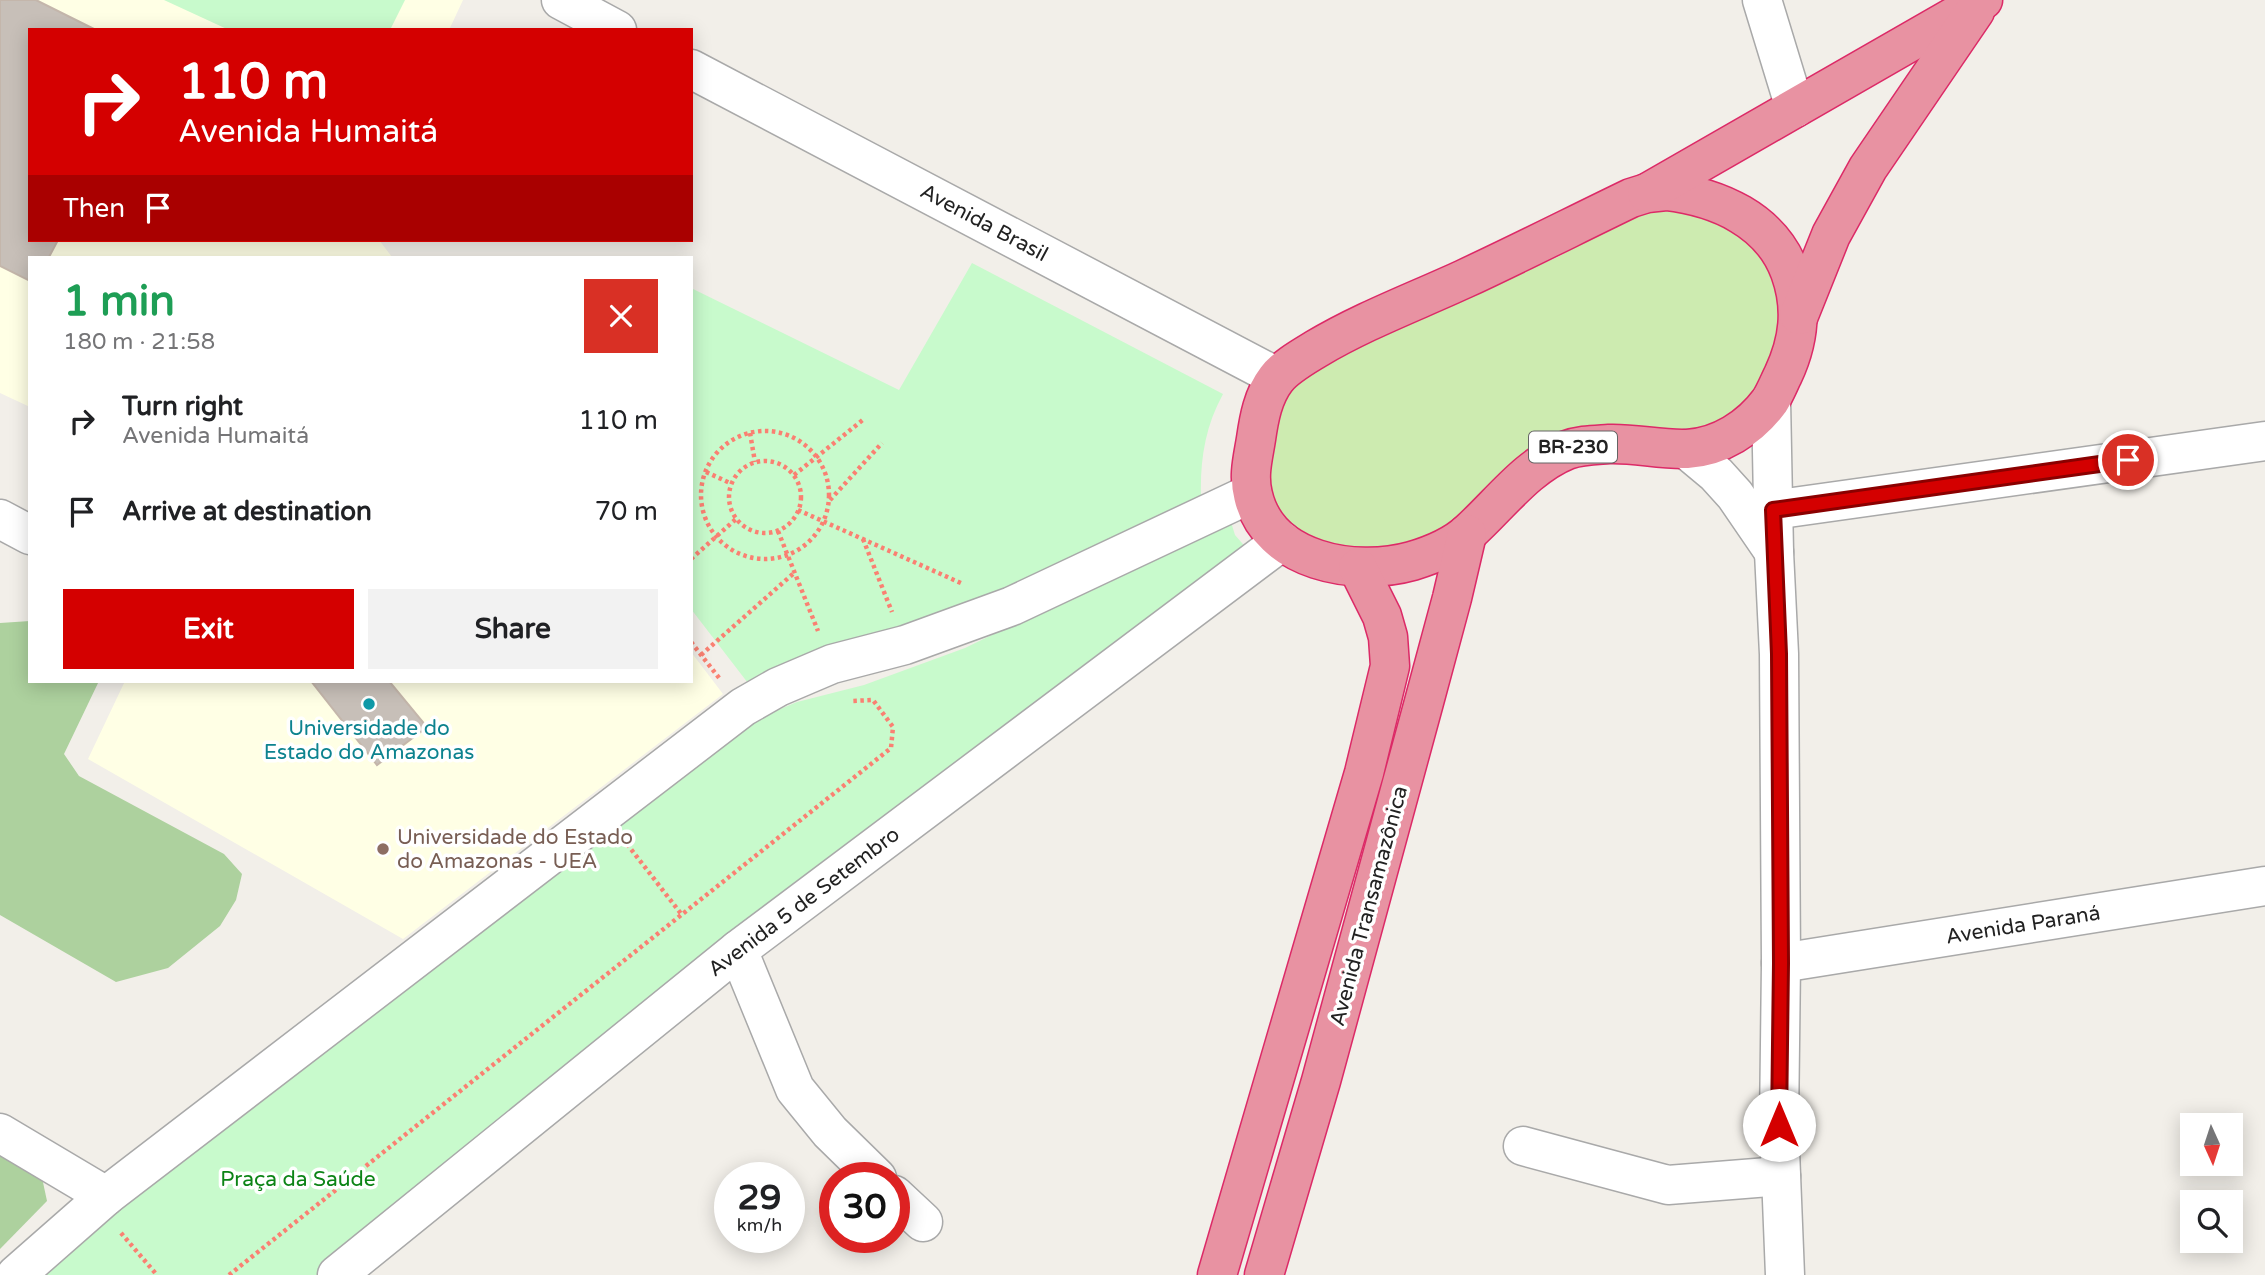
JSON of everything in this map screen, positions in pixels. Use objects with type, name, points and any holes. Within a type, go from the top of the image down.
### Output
[{"type":"highway","name":"BR-230","points":[[1647,193],[1982,0]]},
{"type":"highway","name":"BR-230","points":[[1800,316],[1795,286],[1786,263],[1769,236],[1742,214],[1697,195],[1666,191],[1630,198],[1464,279],[1338,336],[1302,357],[1277,377],[1258,421],[1251,458],[1252,493],[1260,518],[1282,541],[1308,556],[1333,564],[1358,568],[1410,562],[1440,550],[1466,534],[1521,480],[1558,453],[1575,446],[1629,444],[1686,449],[1711,446],[1728,439],[1771,400],[1786,369],[1800,316],[1831,235],[1868,168],[1982,0]]},
{"type":"highway","name":"Avenida Transamazônica","points":[[1265,1272],[1321,1081],[1452,598],[1466,534]]},
{"type":"highway","name":"Avenida Transamazônica","points":[[1220,1266],[1364,773],[1390,666],[1388,637],[1382,616],[1358,568]]},
{"type":"highway","points":[[1278,1066],[1321,1081]]},
{"type":"highway","points":[[1220,1266],[1265,1272]]},
{"type":"street","points":[[561,0],[613,28]]},
{"type":"street","points":[[1762,0],[1795,108]]},
{"type":"street","name":"Avenida Brasil","points":[[693,70],[1277,377]]},
{"type":"street","points":[[1771,400],[1779,654],[1779,1125],[1785,1275]]},
{"type":"street","points":[[1773,510],[2265,441]]},
{"type":"street","points":[[1686,449],[1716,474],[1735,495],[1774,552]]},
{"type":"street","points":[[16,1275],[113,1213],[597,818],[743,707],[778,687],[832,664],[905,645],[1012,606],[1252,493]]},
{"type":"street","points":[[0,519],[28,535]]},
{"type":"street","name":"Avenida 5 de Setembro","points":[[337,1275],[738,950],[1282,541]]},
{"type":"street","name":"Avenida Paraná","points":[[1781,963],[2265,887]]},
{"type":"street","points":[[738,950],[795,1089],[830,1132],[861,1162]]},
{"type":"street","points":[[0,1133],[113,1213]]},
{"type":"street","points":[[1523,1146],[1668,1185],[1781,1176]]},
{"type":"street","points":[[910,1210],[923,1223]]},
{"type":"path","points":[[794,475],[864,419]]},
{"type":"path","points":[[766,431],[787,435],[805,445],[816,456],[827,480],[829,500],[824,521],[802,547],[786,555],[767,559],[748,557],[731,549],[716,537],[705,519],[701,498],[705,472],[726,443],[750,433],[766,431]]},
{"type":"path","points":[[750,433],[755,462]]},
{"type":"path","points":[[829,500],[882,443]]},
{"type":"path","points":[[772,461],[784,466],[794,475],[802,498],[793,520],[778,531],[762,534],[751,531],[736,519],[729,505],[728,495],[730,484],[738,472],[755,462],[772,461]]},
{"type":"path","points":[[705,472],[730,484]]},
{"type":"path","points":[[799,510],[1012,606]]},
{"type":"path","points":[[693,557],[736,519]]},
{"type":"path","points":[[778,531],[832,664]]},
{"type":"path","points":[[863,539],[905,645]]},
{"type":"path","points":[[701,655],[794,573]]},
{"type":"path","points":[[693,645],[743,707]]},
{"type":"path","points":[[229,1275],[891,748]]},
{"type":"path","points":[[597,818],[624,841],[682,915]]},
{"type":"path","points":[[113,1213],[157,1275]]},
{"type":"shaded area","points":[[0,0],[463,0],[450,28],[28,28],[28,242],[381,242],[391,256],[28,256],[28,406],[0,393]]},
{"type":"shaded area","name":"Universidade do Estado do Amazonas - UEA","points":[[693,655],[723,694],[403,939],[88,759],[124,683],[693,683]]},
{"type":"green space","points":[[164,0],[405,0],[391,28],[225,28]]},
{"type":"green space","points":[[1646,205],[1688,208],[1735,231],[1764,258],[1782,312],[1776,351],[1763,390],[1734,417],[1684,437],[1611,432],[1415,544],[1366,552],[1313,544],[1272,515],[1259,482],[1268,423],[1290,383],[1388,330],[1558,257]]},
{"type":"green space","points":[[972,263],[1223,394],[1205,444],[1201,497],[989,597],[751,687],[693,612],[693,289],[899,390]]},
{"type":"green space","name":"Praça da Saúde","points":[[1230,519],[1235,535],[1248,550],[325,1275],[31,1275],[746,723],[797,702],[864,685],[965,648]]},
{"type":"green space","points":[[28,621],[28,683],[98,683],[64,754],[79,776],[224,854],[242,874],[236,900],[220,926],[168,968],[116,982],[0,915],[0,623]]},
{"type":"green space","points":[[0,1151],[41,1173],[47,1201],[0,1249]]},
{"type":"building","points":[[0,0],[36,0],[92,28],[28,28],[28,242],[57,242],[50,256],[28,256],[28,280],[0,266]]},
{"type":"building","name":"Universidade do Estado do Amazonas","points":[[313,683],[391,683],[427,727],[377,765]]},
{"type":"place","name":"Universidade do Estado do Amazonas","points":[[369,704]]},
{"type":"place","name":"Universidade do Estado do Amazonas - UEA","points":[[383,849]]},
{"type":"route","points":[[1779,1125],[1779,654],[1773,510],[2128,460]]}]
